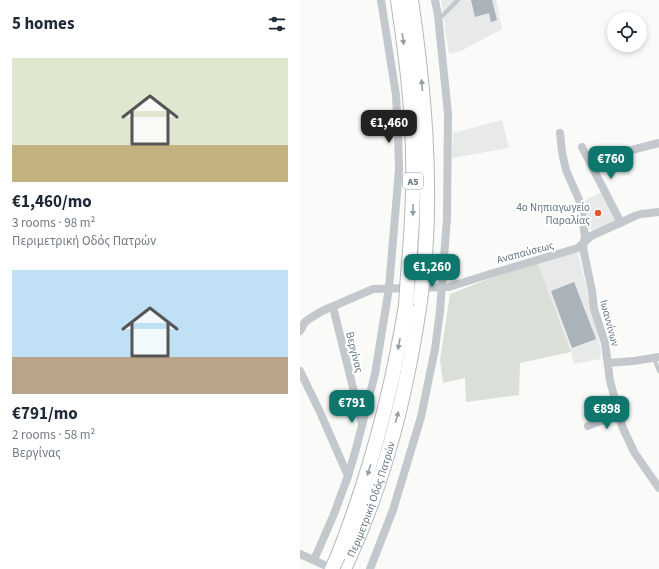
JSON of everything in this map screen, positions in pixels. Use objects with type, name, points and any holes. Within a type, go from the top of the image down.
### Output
[{"type":"highway","name":"Περιμετρική Οδός Πατρών","points":[[339,565],[383,419],[395,367],[406,305],[413,212],[413,148],[409,88],[398,0]]},
{"type":"highway","name":"Περιμετρική Οδός Πατρών","points":[[339,565],[372,499],[394,429],[411,361],[420,301],[424,269],[427,218],[427,146],[417,42],[411,0]]},
{"type":"street","points":[[314,560],[334,514],[348,476],[362,426],[375,374],[389,288],[399,169],[398,133],[396,94],[381,0]]},
{"type":"street","points":[[370,569],[393,510],[421,417],[435,349],[442,288],[447,218],[448,114],[439,20],[435,0]]},
{"type":"street","name":"Ιωαννίνων","points":[[563,132],[562,152],[566,170],[580,202],[585,236],[583,248],[592,291],[594,309],[605,343],[611,386],[622,426],[634,452],[659,488]]},
{"type":"street","points":[[612,155],[659,143]]},
{"type":"street","points":[[582,147],[621,223]]},
{"type":"street","name":"Αναπαύσεως","points":[[300,332],[309,319],[373,289],[450,287],[578,248],[591,236],[641,214],[659,212]]},
{"type":"street","name":"Βεργίνας","points":[[333,307],[362,426]]},
{"type":"street","points":[[608,363],[657,357]]},
{"type":"street","points":[[300,371],[348,476]]},
{"type":"street","points":[[588,426],[619,414]]},
{"type":"street","points":[[300,554],[314,560],[339,565]]},
{"type":"lane","points":[[439,20],[458,0]]},
{"type":"lane","points":[[657,357],[659,371]]},
{"type":"shaded area","points":[[441,0],[496,0],[502,29],[463,50],[449,54]]},
{"type":"shaded area","points":[[502,120],[509,148],[452,158],[453,133]]},
{"type":"shaded area","name":"4o Νηπιαγωγείο Παραλίας","points":[[602,192],[616,221],[594,231],[586,227],[581,202]]},
{"type":"shaded area","points":[[578,252],[601,350],[600,359],[574,364],[538,262]]},
{"type":"shaded area","points":[[538,263],[571,352],[520,363],[519,395],[466,402],[465,378],[443,383],[440,360],[450,294],[491,278]]},
{"type":"building","points":[[471,0],[492,0],[497,20],[491,22],[489,13],[475,17]]},
{"type":"building","points":[[574,282],[596,339],[572,348],[551,291]]},
{"type":"place","name":"4o Νηπιαγωγείο Παραλίας","points":[[598,213]]}]
